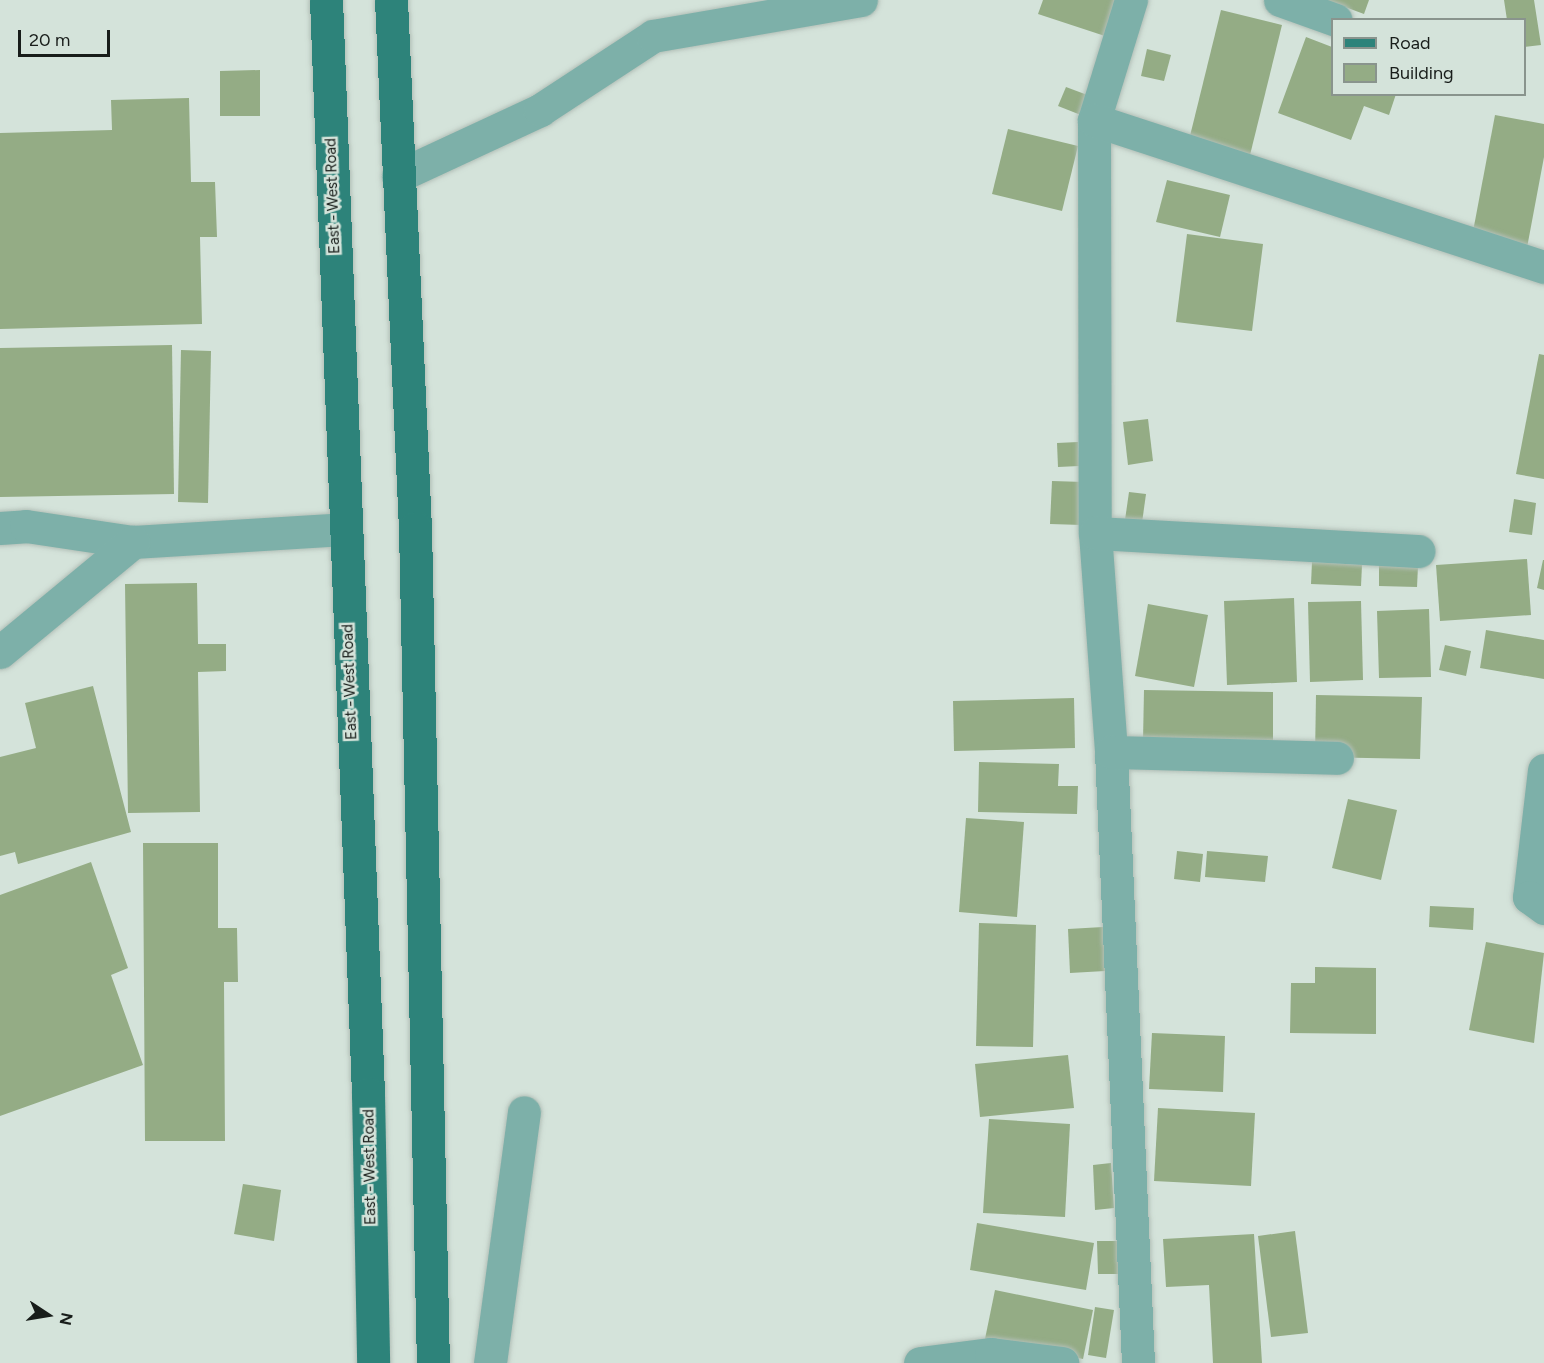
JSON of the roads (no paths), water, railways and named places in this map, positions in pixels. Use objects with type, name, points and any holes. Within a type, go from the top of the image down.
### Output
[{"type":"main road","name":"East - West Road","points":[[326,0],[344,529],[368,1094],[373,1363]]},
{"type":"main road","points":[[391,0],[416,552],[433,1363]]},
{"type":"street","points":[[398,176],[540,110],[652,36],[861,0]]},
{"type":"street","points":[[1131,0],[1094,120],[1095,533],[1112,752],[1138,1363]]},
{"type":"street","points":[[1280,0],[1331,18]]},
{"type":"street","points":[[1094,120],[1544,267]]},
{"type":"street","points":[[0,528],[26,526],[133,543],[344,529]]},
{"type":"street","points":[[1095,533],[1418,551]]},
{"type":"street","points":[[0,652],[133,543]]},
{"type":"street","points":[[1112,752],[1337,758]]},
{"type":"street","points":[[1544,770],[1529,897],[1544,908]]},
{"type":"street","points":[[490,1363],[524,1112]]},
{"type":"street","points":[[920,1363],[991,1354],[1062,1363]]}]
